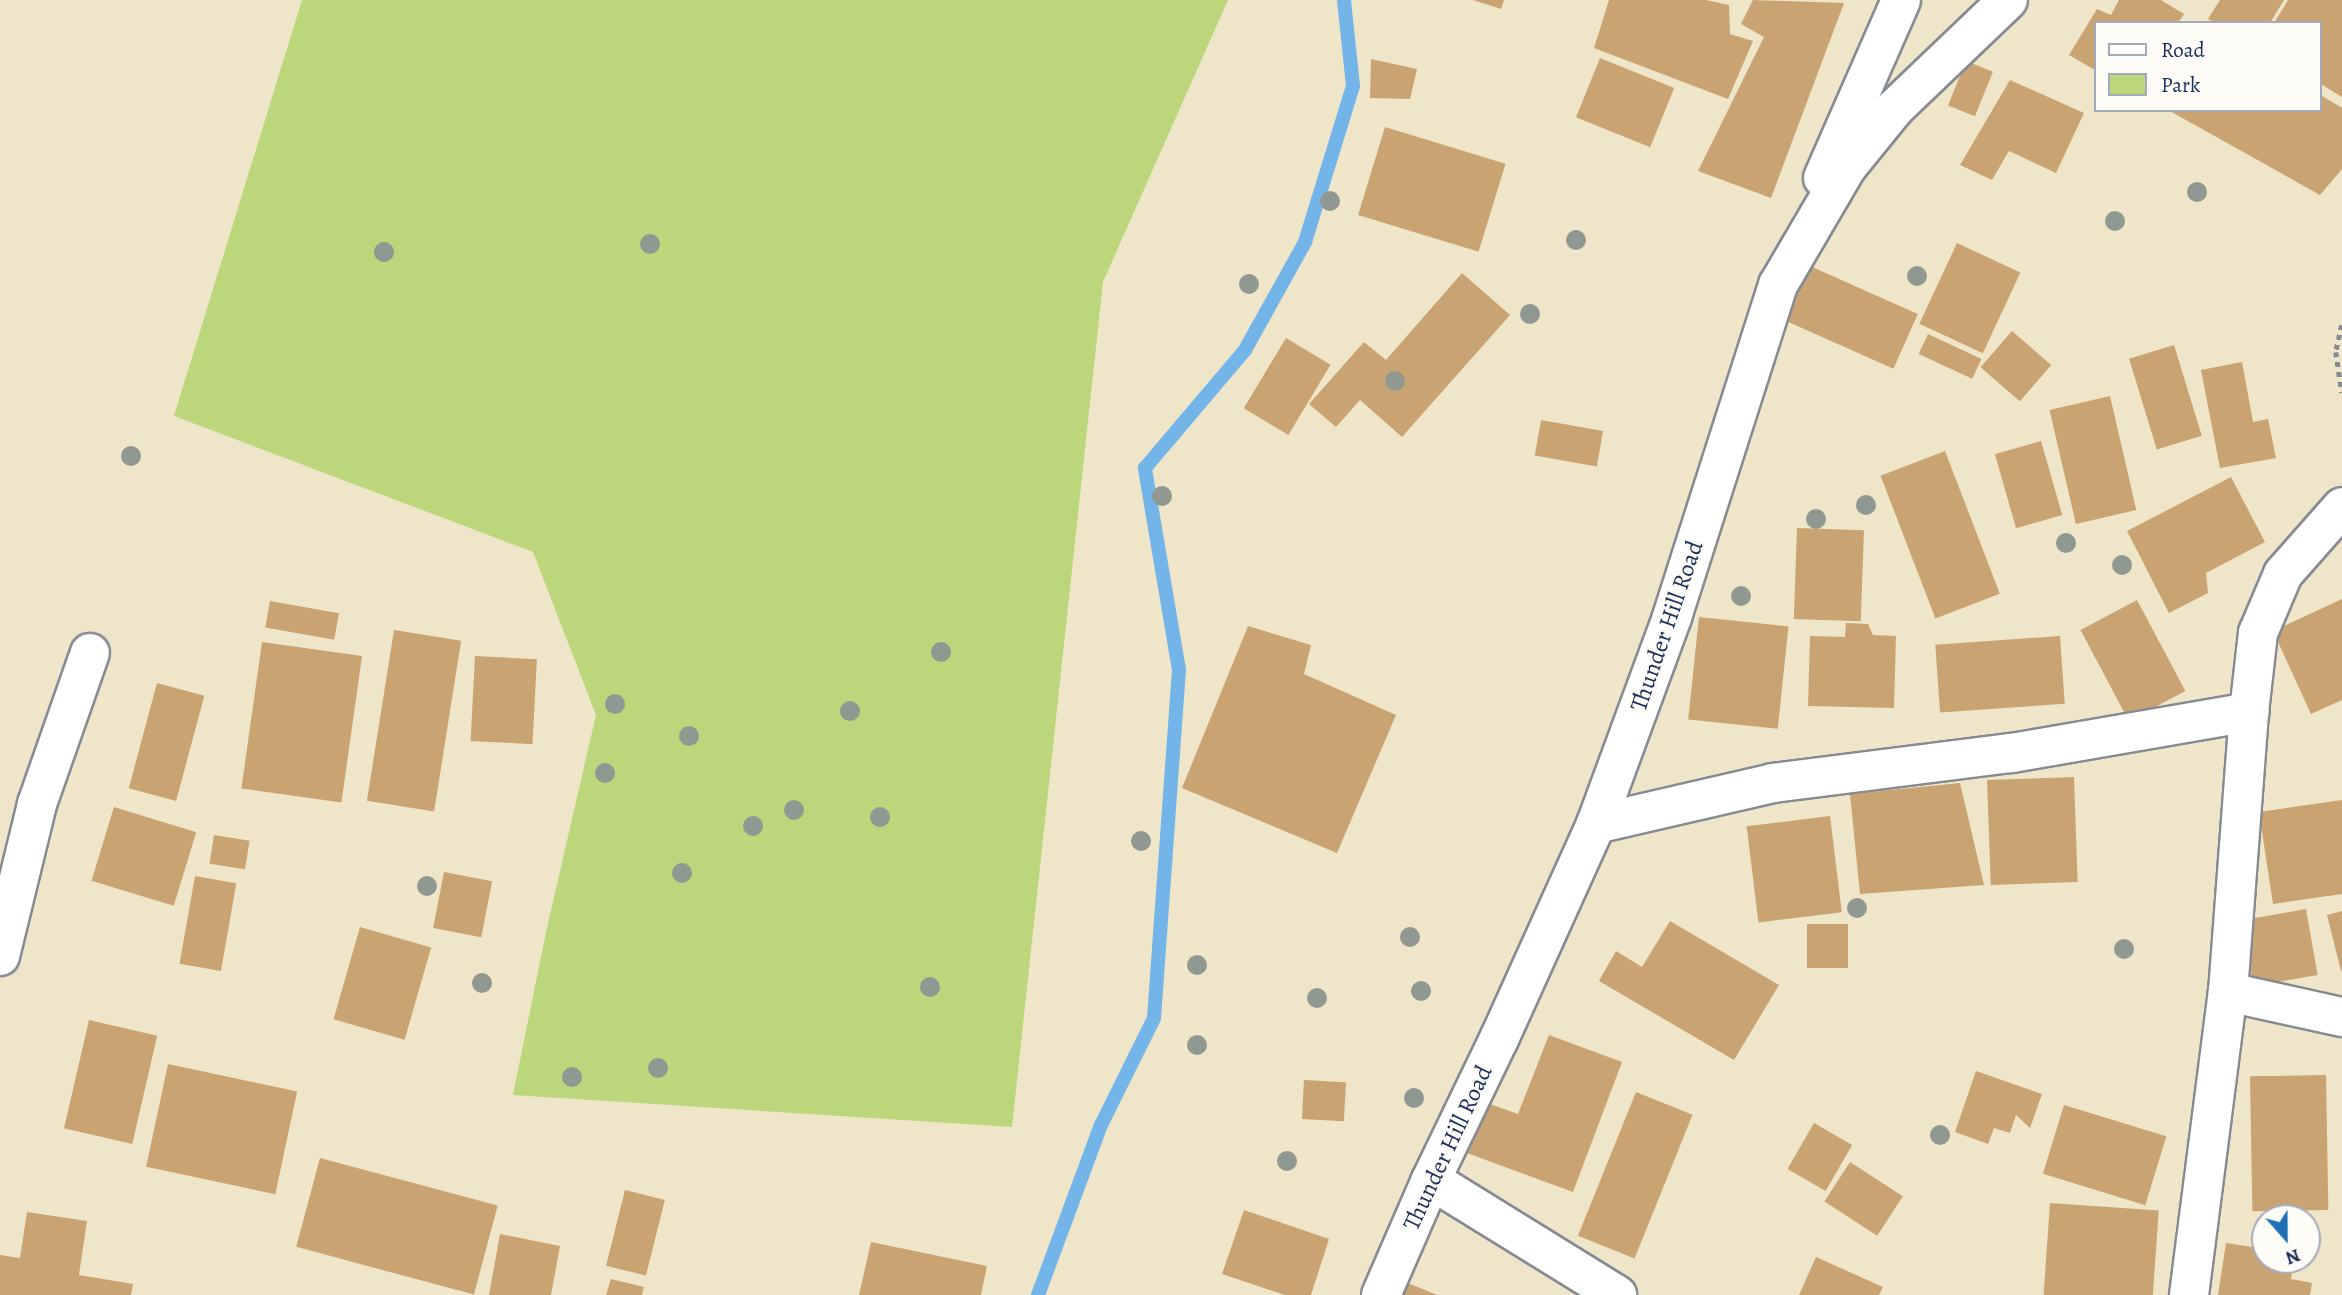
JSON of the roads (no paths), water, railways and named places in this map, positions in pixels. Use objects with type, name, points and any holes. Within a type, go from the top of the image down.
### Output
[{"type":"street","points":[[1777,285],[1901,0]]},
{"type":"street","name":"Thunder Hill Road","points":[[1381,1295],[1431,1180],[1499,1039],[1596,824],[1672,617],[1777,285],[1847,167],[1895,108],[2008,0]]},
{"type":"street","points":[[2189,1295],[2228,992],[2249,712],[2258,633],[2283,574],[2342,507]]},
{"type":"street","points":[[0,956],[37,804],[90,653]]},
{"type":"street","points":[[1596,824],[1773,783],[2012,753],[2249,712]]},
{"type":"street","points":[[2228,992],[2342,1017]]},
{"type":"street","points":[[1431,1180],[1616,1295]]},
{"type":"waterway","points":[[1038,1295],[1101,1125],[1154,1018],[1179,670],[1145,468],[1245,350],[1305,242],[1353,86],[1344,0]]}]
